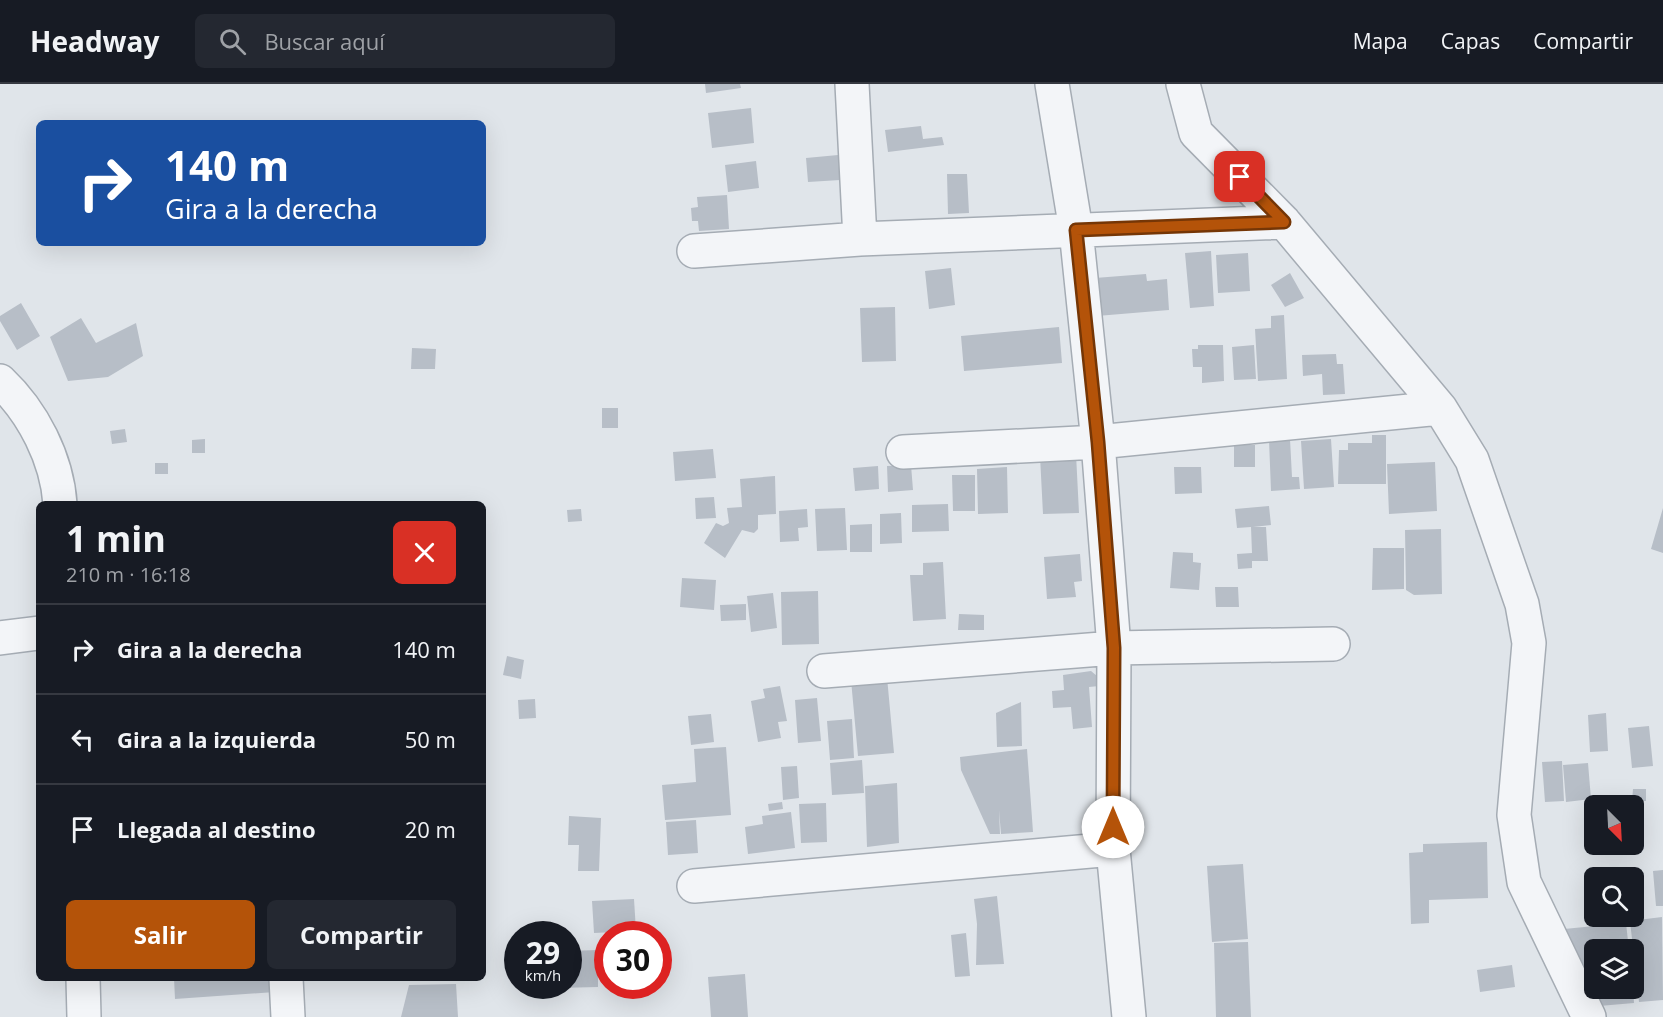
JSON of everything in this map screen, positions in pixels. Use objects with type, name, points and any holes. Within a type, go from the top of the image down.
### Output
[{"type":"street","points":[[852,84],[860,239]]},
{"type":"street","points":[[1052,84],[1076,230],[1098,442],[1114,648],[1113,849],[1129,1017]]},
{"type":"street","points":[[1183,84],[1196,133],[1284,222],[1440,408],[1472,460],[1522,604],[1528,643],[1514,815],[1524,882],[1589,1017]]},
{"type":"street","points":[[694,251],[860,239],[1284,222]]},
{"type":"street","points":[[0,381],[14,394],[34,423],[51,461],[59,501]]},
{"type":"street","points":[[903,452],[1098,442],[1440,408]]},
{"type":"street","points":[[0,638],[36,633]]},
{"type":"street","points":[[824,671],[1114,648],[1334,644]]},
{"type":"street","points":[[694,886],[1113,849]]},
{"type":"street","points":[[83,981],[84,1017]]},
{"type":"street","points":[[286,981],[288,1017]]},
{"type":"building","points":[[705,84],[740,84],[741,88],[706,93]]},
{"type":"building","points":[[751,108],[754,143],[712,148],[708,113]]},
{"type":"building","points":[[921,126],[923,139],[942,137],[944,145],[888,152],[885,130]]},
{"type":"building","points":[[838,155],[840,180],[808,182],[806,158]]},
{"type":"building","points":[[756,161],[759,188],[728,192],[725,165]]},
{"type":"building","points":[[947,174],[967,174],[969,213],[948,214]]},
{"type":"building","points":[[727,195],[729,229],[699,231],[698,221],[692,221],[691,208],[698,207],[697,197]]},
{"type":"building","points":[[1211,251],[1214,306],[1190,308],[1185,253]]},
{"type":"building","points":[[1248,253],[1250,291],[1218,293],[1216,255]]},
{"type":"building","points":[[951,268],[955,305],[929,309],[925,271]]},
{"type":"building","points":[[1290,273],[1304,298],[1285,307],[1271,285]]},
{"type":"building","points":[[1146,274],[1147,281],[1167,279],[1169,310],[1097,316],[1095,278]]},
{"type":"building","points":[[21,303],[40,336],[17,350],[0,321],[0,316]]},
{"type":"building","points":[[895,307],[896,361],[862,362],[860,308]]},
{"type":"building","points":[[1284,315],[1287,379],[1258,381],[1255,329],[1271,328],[1271,316]]},
{"type":"building","points":[[81,318],[96,343],[136,323],[143,356],[108,377],[68,381],[50,337]]},
{"type":"building","points":[[1059,327],[1062,363],[964,371],[961,336]]},
{"type":"building","points":[[1198,345],[1223,345],[1224,381],[1202,383],[1202,367],[1193,367],[1192,349],[1198,349]]},
{"type":"building","points":[[1254,345],[1256,379],[1234,380],[1232,347]]},
{"type":"building","points":[[412,348],[436,349],[435,369],[411,369]]},
{"type":"building","points":[[1336,354],[1337,364],[1343,364],[1345,394],[1323,395],[1322,374],[1303,376],[1302,355]]},
{"type":"building","points":[[602,408],[618,408],[618,428],[602,428]]},
{"type":"building","points":[[125,429],[127,442],[112,444],[110,431]]},
{"type":"building","points":[[1372,435],[1386,435],[1386,484],[1338,484],[1339,450],[1348,450],[1348,443],[1372,443]]},
{"type":"building","points":[[205,439],[205,453],[192,453],[192,440]]},
{"type":"building","points":[[1290,439],[1292,477],[1299,477],[1300,489],[1271,491],[1269,440]]},
{"type":"building","points":[[1331,439],[1334,487],[1304,489],[1301,441]]},
{"type":"building","points":[[1234,445],[1255,445],[1255,467],[1234,467]]},
{"type":"building","points":[[713,449],[716,478],[675,481],[673,452]]},
{"type":"building","points":[[1076,454],[1079,513],[1043,514],[1040,456]]},
{"type":"building","points":[[1435,462],[1437,511],[1389,514],[1387,464]]},
{"type":"building","points":[[155,463],[168,463],[168,474],[155,474]]},
{"type":"building","points":[[911,465],[913,490],[888,492],[887,466]]},
{"type":"building","points":[[878,466],[879,489],[855,491],[853,468]]},
{"type":"building","points":[[1007,467],[1008,513],[978,514],[977,469]]},
{"type":"building","points":[[1174,467],[1201,467],[1202,493],[1175,494]]},
{"type":"building","points":[[952,475],[975,475],[975,511],[953,511]]},
{"type":"building","points":[[775,476],[776,514],[758,515],[758,529],[754,533],[742,530],[725,558],[704,543],[716,523],[723,526],[729,523],[727,508],[742,507],[740,479]]},
{"type":"building","points":[[714,497],[716,518],[696,519],[695,498]]},
{"type":"building","points":[[948,504],[949,531],[912,532],[912,505]]},
{"type":"building","points":[[1269,506],[1271,525],[1253,527],[1266,527],[1268,561],[1252,561],[1252,568],[1238,569],[1237,554],[1252,553],[1251,527],[1237,528],[1235,509]]},
{"type":"building","points":[[845,508],[847,550],[817,551],[815,509]]},
{"type":"building","points":[[1663,508],[1663,553],[1651,549]]},
{"type":"building","points":[[581,509],[582,521],[568,522],[567,510]]},
{"type":"building","points":[[807,509],[808,527],[798,528],[799,541],[780,542],[779,511]]},
{"type":"building","points":[[901,513],[902,543],[880,544],[880,514]]},
{"type":"building","points":[[872,524],[872,552],[850,552],[850,525]]},
{"type":"building","points":[[1441,529],[1442,594],[1414,595],[1406,590],[1405,530]]},
{"type":"building","points":[[1373,548],[1404,548],[1404,589],[1372,590]]},
{"type":"building","points":[[1173,552],[1193,553],[1193,562],[1201,563],[1199,590],[1170,588]]},
{"type":"building","points":[[1080,554],[1082,581],[1074,582],[1076,597],[1047,599],[1044,557]]},
{"type":"building","points":[[943,562],[946,619],[913,621],[910,575],[923,575],[923,563]]},
{"type":"building","points":[[682,578],[716,580],[714,610],[680,607]]},
{"type":"building","points":[[1215,587],[1238,587],[1239,607],[1216,607]]},
{"type":"building","points":[[818,591],[819,644],[782,645],[781,592]]},
{"type":"building","points":[[773,593],[777,628],[751,632],[747,596]]},
{"type":"building","points":[[746,604],[746,620],[721,621],[720,605]]},
{"type":"building","points":[[959,614],[984,615],[984,630],[958,630]]},
{"type":"building","points":[[507,656],[524,660],[521,679],[503,675]]},
{"type":"building","points":[[1091,671],[1097,676],[1099,686],[1089,687],[1092,727],[1073,729],[1071,707],[1053,708],[1052,691],[1064,690],[1063,675]]},
{"type":"building","points":[[887,677],[894,753],[858,756],[851,680]]},
{"type":"building","points":[[780,686],[787,721],[778,722],[781,738],[758,742],[751,701],[765,698],[763,689]]},
{"type":"building","points":[[817,698],[821,741],[798,743],[795,700]]},
{"type":"building","points":[[535,699],[536,718],[519,719],[518,700]]},
{"type":"building","points":[[1021,702],[1022,746],[997,747],[996,713]]},
{"type":"building","points":[[1606,713],[1608,751],[1590,752],[1588,715]]},
{"type":"building","points":[[711,714],[714,742],[691,745],[688,716]]},
{"type":"building","points":[[852,719],[854,758],[830,760],[827,721]]},
{"type":"building","points":[[1649,726],[1653,766],[1632,768],[1628,728]]},
{"type":"building","points":[[726,747],[731,815],[665,820],[662,785],[696,782],[694,749]]},
{"type":"building","points":[[1027,749],[1033,832],[1001,834],[999,810],[1000,834],[990,834],[961,770],[960,757]]},
{"type":"building","points":[[862,760],[864,793],[832,795],[830,763]]},
{"type":"building","points":[[1562,761],[1564,801],[1545,802],[1542,762]]},
{"type":"building","points":[[1588,763],[1591,795],[1584,795],[1584,800],[1566,802],[1563,765]]},
{"type":"building","points":[[797,766],[799,798],[783,800],[781,767]]},
{"type":"building","points":[[897,783],[899,843],[867,847],[865,786]]},
{"type":"building","points":[[1633,789],[1646,789],[1646,801],[1644,801],[1644,795],[1632,795]]},
{"type":"building","points":[[782,802],[783,809],[769,811],[768,804]]},
{"type":"building","points":[[826,803],[827,842],[801,843],[799,804]]},
{"type":"building","points":[[791,812],[795,848],[748,854],[745,827],[763,824],[762,816]]},
{"type":"building","points":[[569,816],[601,818],[599,871],[578,871],[579,845],[568,845]]},
{"type":"building","points":[[696,820],[698,853],[668,855],[666,822]]},
{"type":"building","points":[[1487,842],[1488,898],[1429,900],[1429,923],[1411,924],[1409,853],[1423,852],[1423,844]]},
{"type":"building","points":[[1243,864],[1248,939],[1212,942],[1207,866]]},
{"type":"building","points":[[1663,870],[1663,906],[1656,906],[1653,871]]},
{"type":"building","points":[[997,896],[1004,964],[976,965],[977,924],[974,899]]},
{"type":"building","points":[[634,899],[635,921],[594,921],[594,933],[592,901]]},
{"type":"building","points":[[1662,917],[1663,1000],[1639,1002],[1639,999],[1644,999],[1644,939],[1632,939],[1631,927],[1644,927],[1644,919]]},
{"type":"building","points":[[1626,927],[1628,939],[1584,939],[1584,973],[1564,929]]},
{"type":"building","points":[[966,933],[970,976],[955,977],[951,935]]},
{"type":"building","points":[[1248,942],[1251,1017],[1216,1017],[1214,943]]},
{"type":"building","points":[[594,950],[594,987],[582,987],[582,951]]},
{"type":"building","points":[[1512,965],[1515,987],[1480,992],[1477,970]]},
{"type":"building","points":[[745,974],[748,1017],[711,1017],[708,977]]},
{"type":"building","points":[[174,981],[274,981],[275,992],[175,999]]},
{"type":"building","points":[[456,984],[458,1017],[401,1017],[409,985]]},
{"type":"building","points":[[1596,999],[1634,999],[1634,1003],[1599,1006]]},
{"type":"route","points":[[1113,827],[1114,648],[1098,442],[1076,230],[1284,222],[1240,177]]}]
